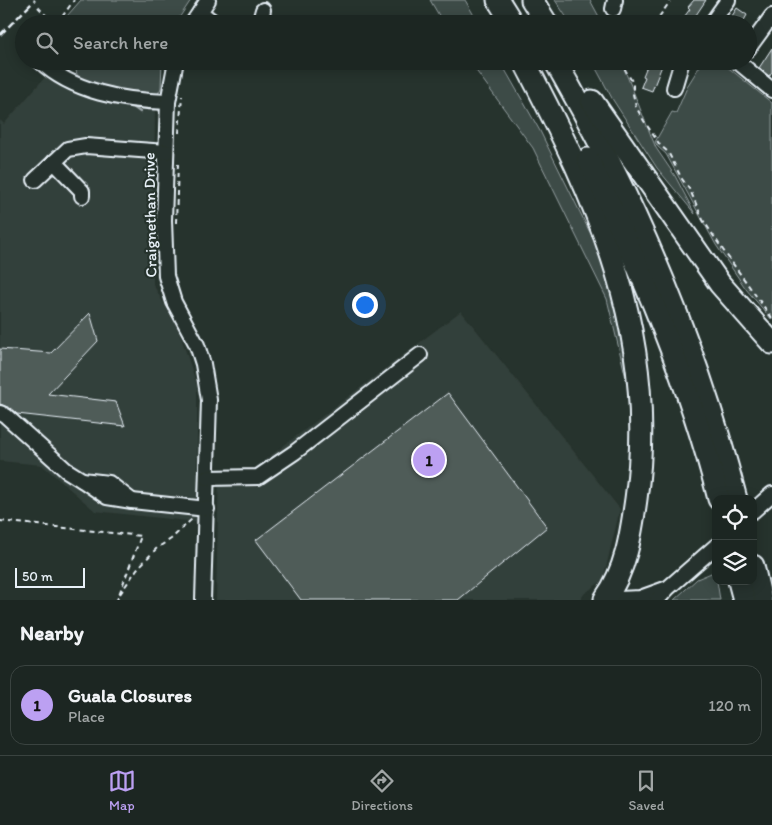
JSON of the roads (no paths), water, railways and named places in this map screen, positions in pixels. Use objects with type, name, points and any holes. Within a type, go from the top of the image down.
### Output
[{"type":"highway","points":[[488,0],[497,15]]},
{"type":"highway","points":[[498,0],[507,15]]},
{"type":"highway","points":[[524,0],[531,15]]},
{"type":"highway","points":[[532,0],[542,15]]},
{"type":"highway","points":[[529,70],[565,140],[601,224],[620,280],[634,345],[640,406],[637,491],[629,541],[613,599]]},
{"type":"highway","points":[[541,70],[580,142],[635,258],[676,363],[718,495]]},
{"type":"highway","points":[[560,70],[599,140],[658,268],[697,370],[735,495]]},
{"type":"highway","points":[[575,70],[595,107],[700,257],[733,300],[772,343]]},
{"type":"highway","points":[[757,583],[761,600]]},
{"type":"highway","points":[[740,585],[744,600]]},
{"type":"street","points":[[198,15],[208,0]]},
{"type":"street","points":[[717,15],[728,0]]},
{"type":"street","points":[[200,12],[204,15]]},
{"type":"street","points":[[757,37],[772,16]]},
{"type":"street","points":[[49,70],[78,84],[107,94],[154,102],[168,102]]},
{"type":"street","name":"Craignethan Drive","points":[[174,70],[168,102],[164,220],[166,276],[174,302],[197,345],[203,364],[209,400],[203,600]]},
{"type":"street","points":[[674,88],[679,70]]},
{"type":"street","points":[[748,70],[772,90]]},
{"type":"street","points":[[35,180],[68,149],[86,146],[166,152]]},
{"type":"street","points":[[54,162],[82,191],[82,196]]},
{"type":"street","points":[[208,478],[258,477],[295,452],[420,355]]},
{"type":"street","points":[[0,414],[6,416],[66,470],[82,480],[109,483],[132,501],[207,509]]},
{"type":"street","points":[[757,507],[772,494]]},
{"type":"street","points":[[657,600],[712,550]]},
{"type":"street","points":[[613,599],[640,598],[668,588]]},
{"type":"waterway","points":[[129,104],[140,112]]},
{"type":"railway","points":[[20,15],[35,0]]},
{"type":"railway","points":[[0,35],[15,20]]},
{"type":"place","name":"Guala Closures","points":[[429,460]]}]
